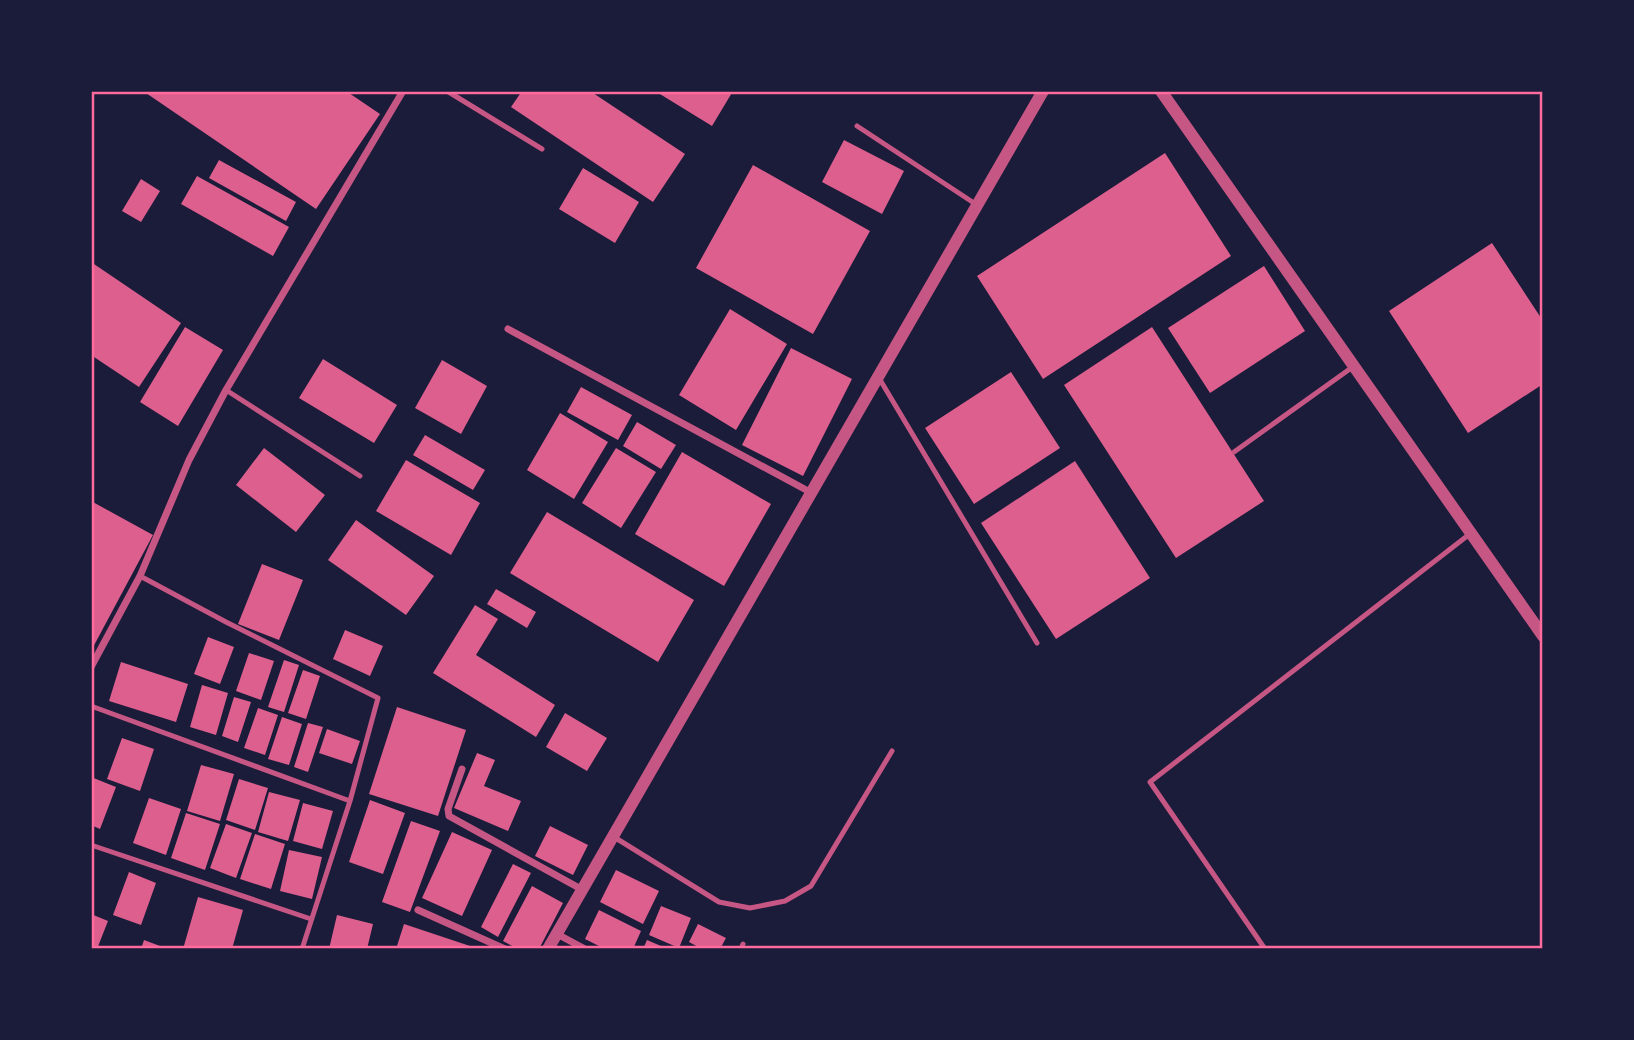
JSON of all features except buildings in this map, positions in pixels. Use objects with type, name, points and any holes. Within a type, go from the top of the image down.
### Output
[{"type":"street","points":[[93,662],[140,576],[189,460],[226,390],[402,91]]},
{"type":"street","points":[[548,949],[611,835],[1043,91]]},
{"type":"street","points":[[1161,91],[1543,636]]},
{"type":"street","points":[[508,329],[810,492]]},
{"type":"street","points":[[462,769],[448,810],[449,816],[581,889]]},
{"type":"street","points":[[418,911],[505,949]]},
{"type":"street","points":[[557,934],[585,949]]},
{"type":"lane","points":[[447,91],[542,149]]},
{"type":"lane","points":[[857,126],[977,205]]},
{"type":"lane","points":[[1234,452],[1354,366]]},
{"type":"lane","points":[[878,376],[1037,643]]},
{"type":"lane","points":[[226,390],[360,475]]},
{"type":"lane","points":[[1265,949],[1150,782],[1471,533]]},
{"type":"lane","points":[[140,576],[378,698],[350,801],[302,949]]},
{"type":"lane","points":[[91,706],[350,801]]},
{"type":"lane","points":[[611,835],[719,902],[750,908],[785,901],[811,886],[892,751]]},
{"type":"lane","points":[[91,845],[312,919]]}]
